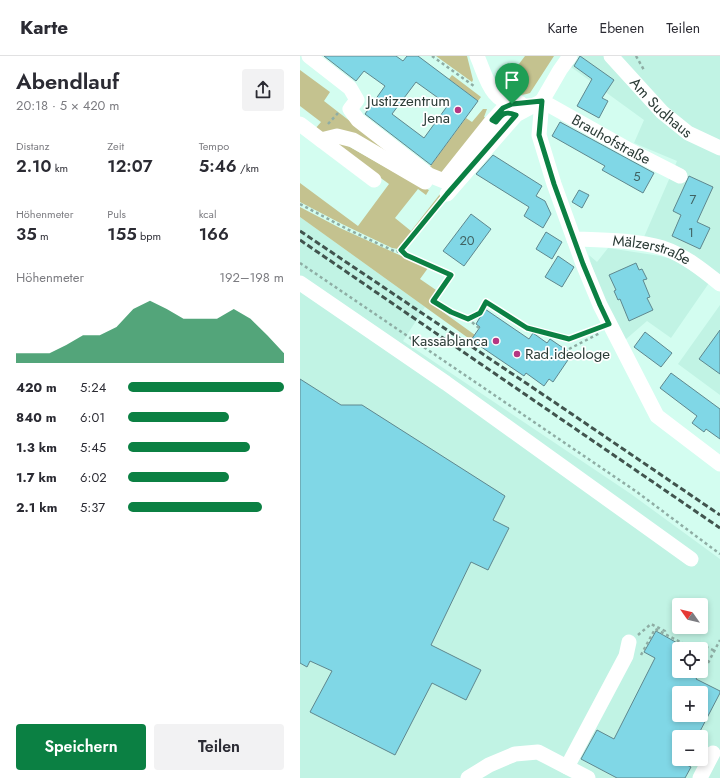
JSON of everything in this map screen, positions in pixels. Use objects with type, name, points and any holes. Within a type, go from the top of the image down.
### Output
[{"type":"street","points":[[309,56],[350,88],[357,100],[350,109],[358,120],[446,187]]},
{"type":"street","points":[[477,56],[487,83],[502,100],[512,104]]},
{"type":"street","points":[[570,56],[542,101],[539,135],[554,184],[600,305],[605,325],[657,416],[720,464]]},
{"type":"street","name":"Am Sudhaus","points":[[611,56],[662,112],[688,132],[720,148]]},
{"type":"street","points":[[446,187],[491,122],[503,108],[512,104],[542,101]]},
{"type":"street","points":[[320,139],[337,136],[353,140],[434,188],[446,187],[516,115],[542,101]]},
{"type":"street","name":"Brauhofstraße","points":[[542,101],[630,151],[680,176]]},
{"type":"street","points":[[300,124],[374,180]]},
{"type":"street","name":"Mälzerstraße","points":[[574,239],[634,243],[663,248],[687,260],[720,284]]},
{"type":"street","points":[[300,283],[446,383],[691,559]]},
{"type":"street","points":[[567,767],[626,656],[628,642]]},
{"type":"street","points":[[468,778],[489,765],[515,754],[538,752],[588,778]]},
{"type":"street","points":[[700,778],[713,753]]},
{"type":"path","points":[[432,56],[479,87]]},
{"type":"path","points":[[636,56],[644,70]]},
{"type":"path","points":[[320,139],[338,112],[350,109]]},
{"type":"path","points":[[301,204],[349,230],[396,252],[401,250],[446,187]]},
{"type":"path","points":[[401,250],[406,255],[451,275],[433,301],[451,312],[468,319],[480,328]]},
{"type":"path","points":[[300,263],[637,492],[720,554]]},
{"type":"path","points":[[468,319],[480,313],[486,302],[527,328],[569,339],[605,325],[604,332],[569,350]]},
{"type":"path","points":[[651,624],[665,631],[664,634]]},
{"type":"path","points":[[639,660],[655,629],[680,642]]},
{"type":"path","points":[[708,663],[720,640]]},
{"type":"path","points":[[708,648],[715,651]]},
{"type":"shaded area","points":[[436,56],[467,56],[473,80],[472,82]]},
{"type":"shaded area","points":[[525,56],[554,56],[530,93],[515,95],[500,89]]},
{"type":"shaded area","points":[[580,56],[720,56],[720,275],[644,237],[677,161],[634,143],[644,120],[571,67]]},
{"type":"shaded area","points":[[300,70],[330,92],[324,101],[391,153],[319,132],[315,129],[321,122],[300,106]]},
{"type":"shaded area","points":[[452,75],[481,97],[478,101],[449,79]]},
{"type":"shaded area","points":[[483,109],[487,109],[484,117],[486,118],[442,173],[429,168],[466,118],[472,122]]},
{"type":"shaded area","points":[[341,142],[417,185],[429,190],[426,195],[418,189],[395,218],[411,231],[451,180],[457,176],[402,247],[398,249],[392,248],[300,202],[300,183],[358,226],[389,184],[341,149],[339,144]]},
{"type":"shaded area","points":[[300,207],[340,228],[428,268],[420,279],[436,290],[429,302],[475,335],[471,340],[300,217]]},
{"type":"shaded area","points":[[300,217],[425,307],[403,341],[631,494],[720,559],[720,778],[300,778]]},
{"type":"shaded area","points":[[608,248],[660,256],[675,260],[709,283],[671,338],[647,321],[625,340],[605,300],[589,255],[597,262]]},
{"type":"shaded area","points":[[720,305],[720,395],[678,364]]},
{"type":"building","name":"Justizzentrum Jena","points":[[324,56],[396,56],[403,61],[407,56],[418,56],[478,101],[431,165],[365,114],[385,86],[364,71],[356,81]],"holes":[[[416,82],[448,105],[424,138],[392,114]]]},
{"type":"building","points":[[580,56],[614,80],[602,98],[608,101],[599,118],[577,106],[592,79],[574,66]]},
{"type":"building","points":[[560,122],[654,173],[643,193],[602,170],[605,166],[552,136]]},
{"type":"building","points":[[493,155],[542,186],[536,196],[545,201],[551,214],[543,228],[524,216],[529,207],[476,174]]},
{"type":"building","points":[[689,176],[713,187],[697,222],[710,228],[700,249],[672,236],[681,215],[673,211]]},
{"type":"building","points":[[579,190],[589,195],[582,208],[572,202]]},
{"type":"building","points":[[471,214],[491,229],[464,266],[443,251]]},
{"type":"building","points":[[546,232],[562,242],[552,259],[536,249]]},
{"type":"building","points":[[558,256],[574,267],[562,287],[545,277]]},
{"type":"building","points":[[636,263],[639,270],[642,269],[647,279],[643,280],[650,297],[647,298],[653,310],[629,321],[620,299],[618,300],[614,291],[616,290],[609,275]]},
{"type":"building","points":[[485,309],[529,339],[533,333],[547,343],[550,339],[572,354],[553,382],[549,379],[544,386],[526,373],[524,376],[471,340],[480,327],[476,324]]},
{"type":"building","points":[[720,330],[720,374],[699,359]]},
{"type":"building","points":[[645,332],[672,353],[661,367],[634,347]]},
{"type":"building","points":[[671,373],[720,409],[720,439],[706,429],[704,432],[692,423],[697,416],[660,388]]},
{"type":"building","points":[[300,379],[341,405],[362,405],[505,496],[493,520],[509,528],[488,570],[471,562],[431,645],[481,670],[466,700],[432,683],[395,755],[310,712],[332,671],[310,661],[307,667],[300,663]]},
{"type":"building","points":[[656,631],[675,642],[672,642],[672,678],[697,678],[720,691],[720,693],[708,716],[708,686],[672,686],[672,722],[705,722],[701,730],[672,730],[672,766],[691,767],[685,778],[617,778],[581,759],[597,730],[614,739],[655,658],[644,652]]},
{"type":"railway","points":[[300,231],[720,515]]},
{"type":"railway","points":[[300,240],[720,528]]},
{"type":"place","name":"Justizzentrum Jena","points":[[458,110]]},
{"type":"place","name":"Kassablanca","points":[[496,341]]},
{"type":"place","name":"Rad.ideologe","points":[[517,354]]},
{"type":"route","points":[[542,101],[539,135],[554,184],[583,264],[609,324],[569,339],[527,328],[486,302],[480,313],[468,319],[451,312],[433,301],[451,275],[406,255],[401,250],[447,194],[516,115],[508,112],[502,114],[496,122],[492,120],[503,108],[512,104],[542,101]]}]
